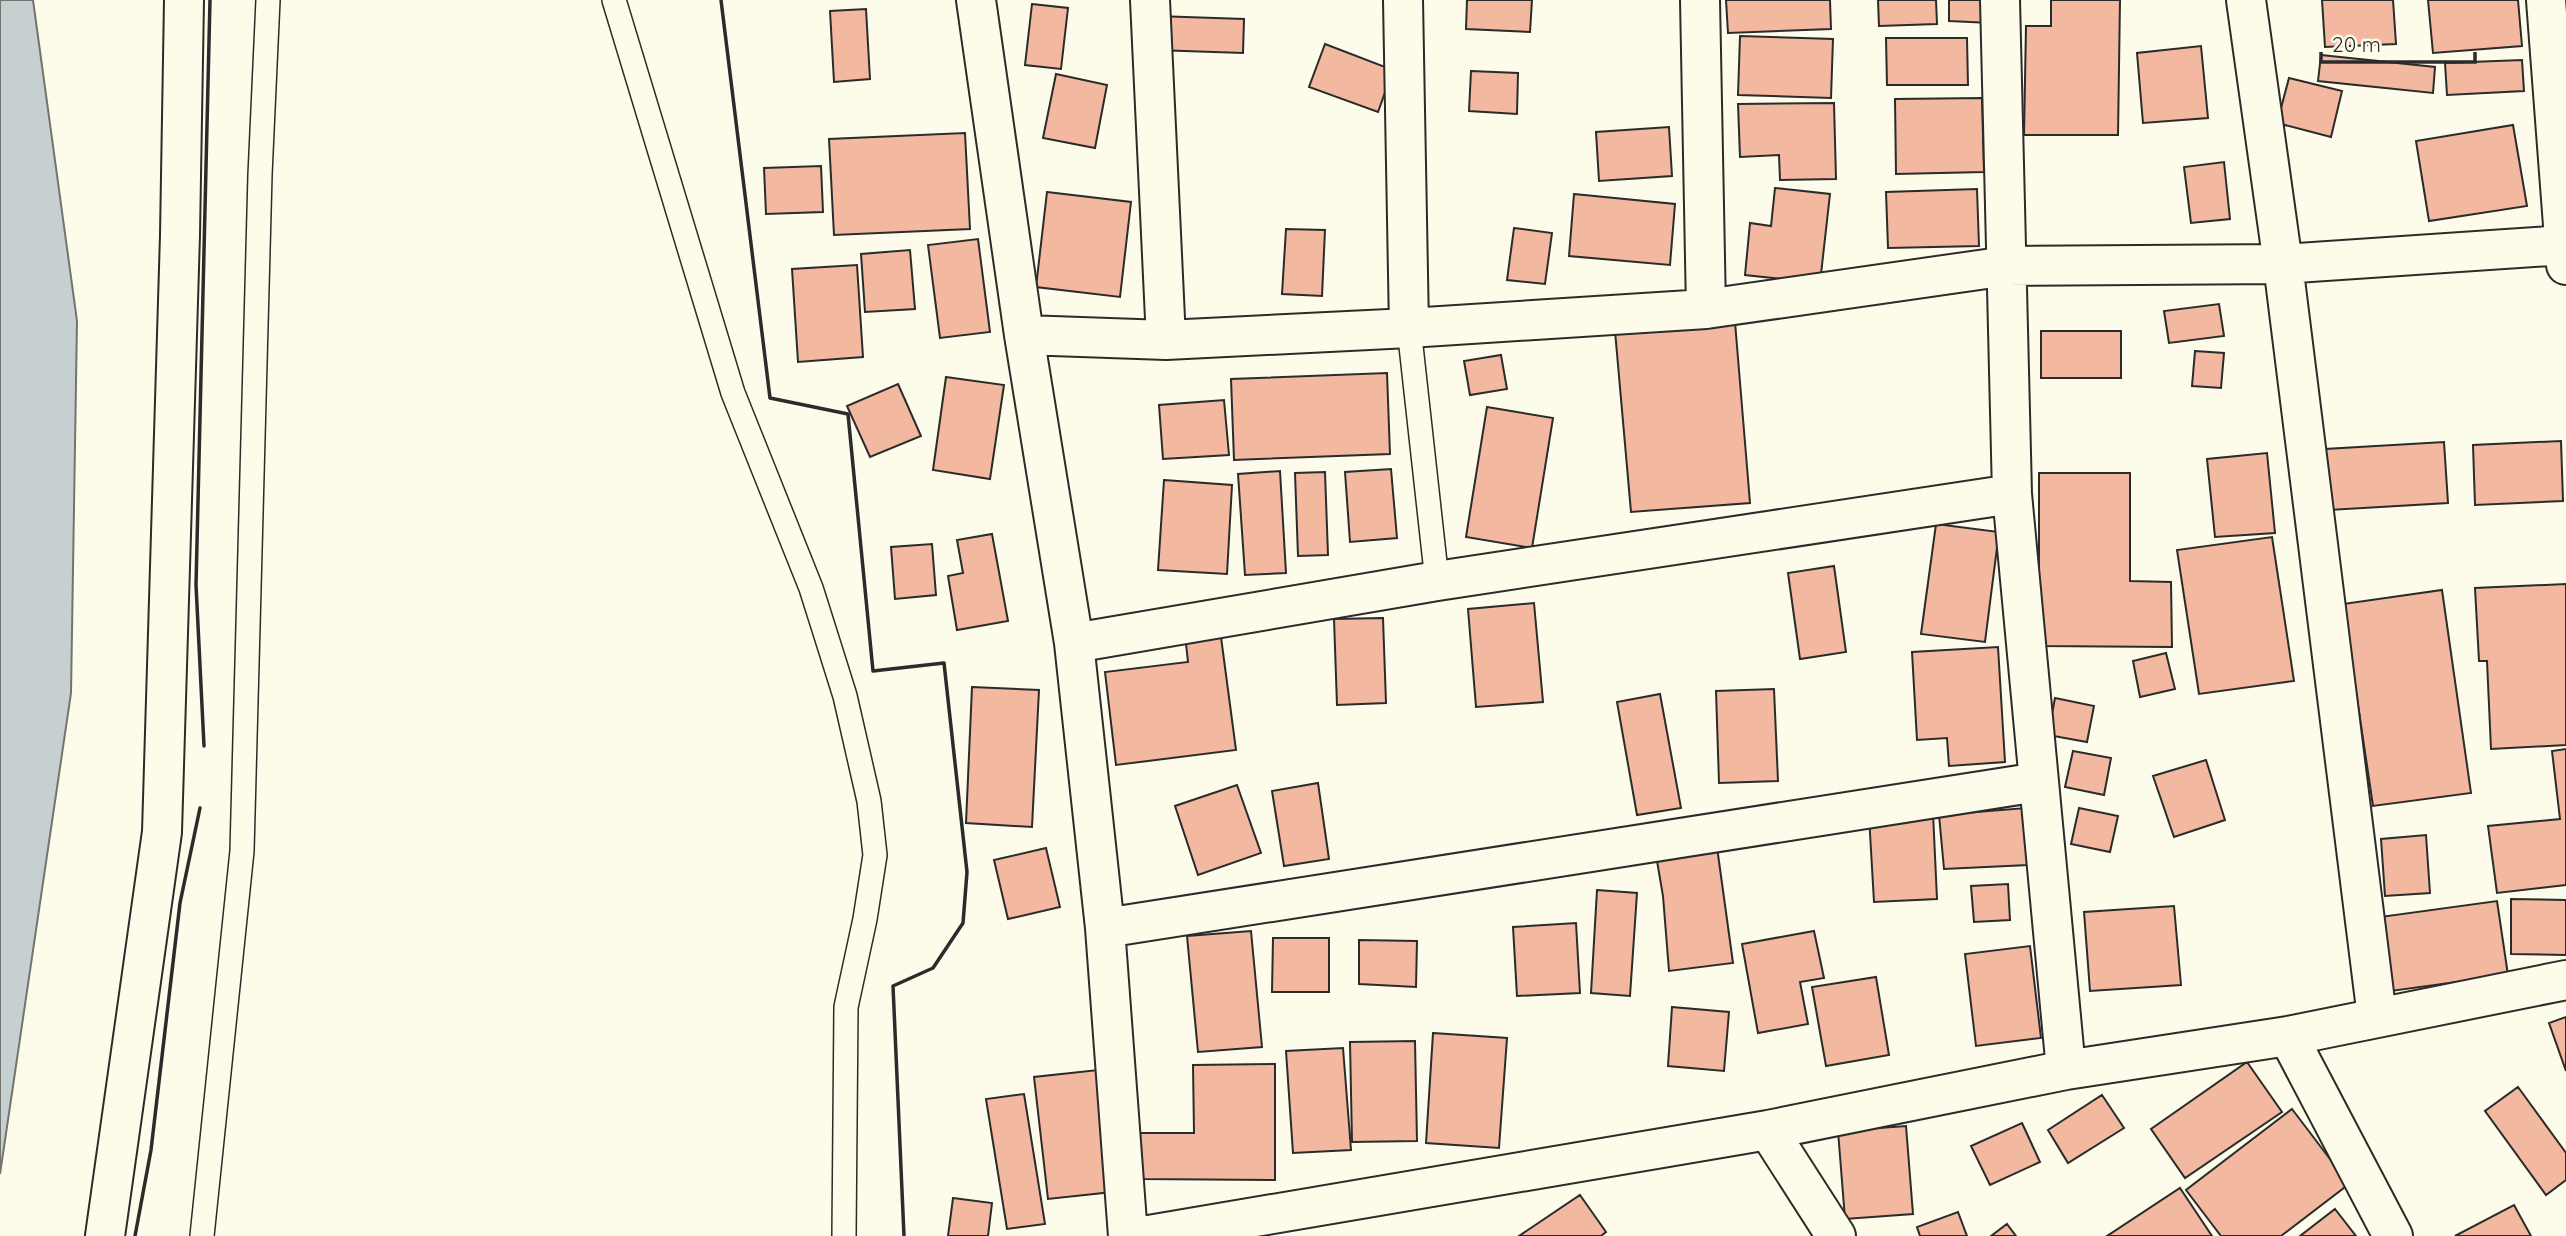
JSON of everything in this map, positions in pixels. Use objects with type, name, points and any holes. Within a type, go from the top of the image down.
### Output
[{"type":"street","points":[[105,1236],[162,832],[180,235],[184,0]]},
{"type":"street","points":[[976,0],[1024,335],[1074,643],[1105,928],[1128,1236]]},
{"type":"street","points":[[1150,0],[1166,340]]},
{"type":"street","points":[[1404,0],[1409,328]]},
{"type":"street","points":[[1700,0],[1706,309]]},
{"type":"street","points":[[2000,0],[2012,494],[2066,1070]]},
{"type":"street","points":[[2246,0],[2283,264],[2377,1017]]},
{"type":"street","points":[[1024,335],[1166,340],[1706,309],[2007,266],[2283,264],[2565,255],[2546,0]]},
{"type":"street","points":[[1074,643],[1437,581],[2012,494]]},
{"type":"street","points":[[1105,928],[2038,782]]},
{"type":"street","points":[[1143,1236],[1768,1130],[2066,1070],[2288,1036],[2566,981]]},
{"type":"street","points":[[2288,1036],[2393,1236]]},
{"type":"street","points":[[1768,1130],[1836,1236]]},
{"type":"lane","points":[[202,1236],[242,851],[260,175],[268,0]]},
{"type":"lane","points":[[614,0],[733,393],[806,576],[830,645],[845,696],[869,801],[875,855],[865,919],[848,992],[845,1024],[844,1236]]},
{"type":"lane","points":[[1409,328],[1437,581]]},
{"type":"shaded area","points":[[0,0],[33,0],[77,321],[71,693],[0,1174]]},
{"type":"building","points":[[1467,0],[1532,0],[1530,32],[1466,29]]},
{"type":"building","points":[[1726,0],[1830,0],[1831,29],[1728,33]]},
{"type":"building","points":[[1878,0],[1936,0],[1937,24],[1879,26]]},
{"type":"building","points":[[1949,0],[1991,0],[1991,23],[1949,21]]},
{"type":"building","points":[[2051,0],[2120,0],[2118,135],[2024,135],[2026,26],[2051,26]]},
{"type":"building","points":[[2322,0],[2393,0],[2396,44],[2325,47]]},
{"type":"building","points":[[2428,0],[2518,0],[2522,46],[2433,53]]},
{"type":"building","points":[[1032,4],[1068,8],[1061,69],[1025,65]]},
{"type":"building","points":[[866,9],[870,79],[834,82],[830,11]]},
{"type":"building","points":[[1156,16],[1244,19],[1243,53],[1155,50]]},
{"type":"building","points":[[1740,36],[1833,39],[1831,98],[1738,95]]},
{"type":"building","points":[[1886,38],[1967,38],[1968,85],[1887,85]]},
{"type":"building","points":[[1325,44],[1393,70],[1378,112],[1309,87]]},
{"type":"building","points":[[2201,46],[2208,118],[2143,123],[2137,53]]},
{"type":"building","points":[[2321,55],[2435,67],[2433,93],[2318,81]]},
{"type":"building","points":[[2522,60],[2524,91],[2447,95],[2445,63]]},
{"type":"building","points":[[1471,71],[1518,73],[1517,114],[1469,111]]},
{"type":"building","points":[[1056,74],[1107,85],[1095,148],[1043,138]]},
{"type":"building","points":[[2289,78],[2342,91],[2331,137],[2277,123]]},
{"type":"building","points":[[1982,98],[1984,172],[1896,174],[1895,99]]},
{"type":"building","points":[[1834,103],[1836,179],[1780,180],[1779,155],[1740,157],[1738,104]]},
{"type":"building","points":[[2513,125],[2527,206],[2429,221],[2416,141]]},
{"type":"building","points":[[1669,127],[1672,176],[1599,181],[1596,132]]},
{"type":"building","points":[[965,133],[970,229],[834,235],[829,139]]},
{"type":"building","points":[[2224,162],[2230,219],[2191,223],[2184,167]]},
{"type":"building","points":[[821,166],[823,212],[766,214],[764,168]]},
{"type":"building","points":[[1775,188],[1830,194],[1820,283],[1745,275],[1750,223],[1771,226]]},
{"type":"building","points":[[1977,189],[1979,246],[1888,248],[1886,192]]},
{"type":"building","points":[[1047,192],[1131,202],[1120,297],[1036,287]]},
{"type":"building","points":[[1574,194],[1675,204],[1670,265],[1569,256]]},
{"type":"building","points":[[1514,228],[1552,233],[1545,284],[1507,280]]},
{"type":"building","points":[[1286,229],[1325,230],[1322,296],[1282,294]]},
{"type":"building","points":[[978,239],[990,332],[940,338],[928,245]]},
{"type":"building","points":[[910,250],[915,309],[865,312],[861,254]]},
{"type":"building","points":[[857,265],[863,357],[798,362],[792,269]]},
{"type":"building","points":[[2219,304],[2224,336],[2169,343],[2164,311]]},
{"type":"building","points":[[1735,322],[1750,503],[1631,512],[1615,331]]},
{"type":"building","points":[[2041,331],[2121,331],[2121,378],[2041,378]]},
{"type":"building","points":[[2195,351],[2224,353],[2221,388],[2192,386]]},
{"type":"building","points":[[1501,355],[1507,389],[1470,395],[1464,361]]},
{"type":"building","points":[[1387,373],[1390,454],[1234,460],[1231,379]]},
{"type":"building","points":[[946,377],[1004,385],[990,479],[933,470]]},
{"type":"building","points":[[898,384],[921,436],[870,457],[847,406]]},
{"type":"building","points":[[1224,400],[1229,455],[1163,459],[1159,405]]},
{"type":"building","points":[[1487,407],[1553,418],[1532,548],[1466,537]]},
{"type":"building","points":[[2561,441],[2563,501],[2475,505],[2473,445]]},
{"type":"building","points":[[2444,442],[2448,503],[2329,510],[2325,449]]},
{"type":"building","points":[[2267,453],[2275,533],[2215,537],[2207,459]]},
{"type":"building","points":[[1391,469],[1397,538],[1350,542],[1345,472]]},
{"type":"building","points":[[1280,471],[1286,573],[1245,575],[1238,474]]},
{"type":"building","points":[[1325,472],[1328,555],[1298,556],[1295,473]]},
{"type":"building","points":[[2039,473],[2130,473],[2130,581],[2171,582],[2172,647],[2039,646]]},
{"type":"building","points":[[1164,480],[1232,485],[1227,574],[1158,570]]},
{"type":"building","points":[[1936,524],[1999,532],[1985,642],[1921,634]]},
{"type":"building","points":[[992,534],[1008,621],[957,630],[948,576],[963,573],[957,540]]},
{"type":"building","points":[[2272,537],[2294,681],[2199,694],[2177,550]]},
{"type":"building","points":[[932,544],[936,595],[895,599],[891,547]]},
{"type":"building","points":[[1834,566],[1846,652],[1800,659],[1788,573]]},
{"type":"building","points":[[2566,584],[2566,745],[2491,749],[2487,661],[2479,661],[2475,588]]},
{"type":"building","points":[[2442,590],[2471,793],[2373,806],[2343,604]]},
{"type":"building","points":[[1534,603],[1543,702],[1476,707],[1468,609]]},
{"type":"building","points":[[1383,618],[1386,703],[1337,705],[1334,619]]},
{"type":"building","points":[[1219,622],[1236,750],[1116,765],[1105,672],[1188,662],[1184,626]]},
{"type":"building","points":[[1998,647],[2005,762],[1949,766],[1947,738],[1917,740],[1912,652]]},
{"type":"building","points":[[2166,653],[2175,689],[2140,697],[2133,661]]},
{"type":"building","points":[[972,687],[1039,690],[1032,827],[966,823]]},
{"type":"building","points":[[1774,689],[1778,781],[1719,783],[1716,691]]},
{"type":"building","points":[[1660,694],[1681,808],[1637,815],[1617,702]]},
{"type":"building","points":[[2055,698],[2094,706],[2087,742],[2048,735]]},
{"type":"building","points":[[2566,749],[2566,885],[2497,893],[2488,826],[2560,819],[2552,751]]},
{"type":"building","points":[[2073,751],[2111,758],[2104,795],[2065,787]]},
{"type":"building","points":[[2206,760],[2225,820],[2174,837],[2153,776]]},
{"type":"building","points":[[1318,783],[1329,859],[1284,866],[1272,791]]},
{"type":"building","points":[[1237,785],[1261,853],[1198,875],[1175,806]]},
{"type":"building","points":[[2026,808],[2028,865],[1944,869],[1939,815]]},
{"type":"building","points":[[2079,808],[2118,816],[2110,852],[2071,844]]},
{"type":"building","points":[[1933,813],[1937,899],[1874,902],[1869,816]]},
{"type":"building","points":[[2426,835],[2430,893],[2385,896],[2381,839]]},
{"type":"building","points":[[1717,847],[1733,963],[1669,971],[1663,896],[1656,855]]},
{"type":"building","points":[[1046,848],[1060,907],[1008,919],[994,860]]},
{"type":"building","points":[[2008,884],[2010,920],[1974,922],[1971,886]]},
{"type":"building","points":[[1597,890],[1637,893],[1630,996],[1591,993]]},
{"type":"building","points":[[2511,899],[2566,900],[2566,955],[2511,954]]},
{"type":"building","points":[[2497,901],[2508,975],[2391,991],[2380,917]]},
{"type":"building","points":[[2174,906],[2181,985],[2090,991],[2084,912]]},
{"type":"building","points":[[1576,923],[1580,993],[1517,996],[1513,927]]},
{"type":"building","points":[[1251,931],[1262,1047],[1198,1052],[1187,936]]},
{"type":"building","points":[[1814,931],[1824,978],[1800,982],[1808,1024],[1758,1033],[1742,944]]},
{"type":"building","points":[[1273,938],[1329,938],[1329,992],[1272,992]]},
{"type":"building","points":[[1359,940],[1417,941],[1416,987],[1359,984]]},
{"type":"building","points":[[2030,946],[2041,1038],[1976,1046],[1965,954]]},
{"type":"building","points":[[1876,977],[1889,1055],[1826,1066],[1812,987]]},
{"type":"building","points":[[1672,1007],[1729,1012],[1724,1071],[1668,1066]]},
{"type":"building","points":[[2566,1017],[2566,1071],[2549,1023]]},
{"type":"building","points":[[1433,1033],[1507,1038],[1499,1148],[1426,1143]]},
{"type":"building","points":[[1415,1041],[1417,1141],[1352,1142],[1350,1042]]},
{"type":"building","points":[[1343,1048],[1351,1150],[1293,1153],[1286,1051]]},
{"type":"building","points":[[2247,1062],[2282,1112],[2185,1178],[2151,1129]]},
{"type":"building","points":[[1275,1064],[1275,1180],[1139,1179],[1140,1133],[1194,1133],[1193,1065]]},
{"type":"building","points":[[1098,1070],[1112,1192],[1048,1199],[1034,1077]]},
{"type":"building","points":[[2518,1087],[2566,1153],[2566,1180],[2546,1195],[2485,1111]]},
{"type":"building","points":[[1024,1094],[1045,1224],[1007,1229],[986,1099]]},
{"type":"building","points":[[2102,1095],[2124,1128],[2068,1163],[2048,1130]]},
{"type":"building","points":[[2292,1109],[2349,1184],[2281,1236],[2221,1236],[2186,1190]]},
{"type":"building","points":[[2022,1123],[2040,1162],[1990,1185],[1971,1146]]},
{"type":"building","points":[[1906,1126],[1913,1214],[1845,1219],[1838,1131]]},
{"type":"building","points":[[2180,1188],[2212,1236],[2107,1236]]},
{"type":"building","points":[[1580,1195],[1606,1232],[1601,1236],[1519,1236]]},
{"type":"building","points":[[953,1198],[992,1203],[988,1236],[948,1236]]},
{"type":"building","points":[[2514,1205],[2531,1236],[2455,1236]]},
{"type":"building","points":[[2335,1209],[2356,1236],[2300,1236]]},
{"type":"building","points":[[1958,1212],[1967,1236],[1920,1236],[1917,1227]]},
{"type":"building","points":[[2007,1224],[2016,1236],[1991,1236]]},
{"type":"wall","points":[[204,746],[196,585],[210,0]]},
{"type":"wall","points":[[721,0],[770,398],[848,414],[873,671],[944,663],[967,872],[963,923],[933,968],[893,986],[904,1236]]},
{"type":"wall","points":[[135,1236],[151,1150],[180,903],[200,808]]}]
